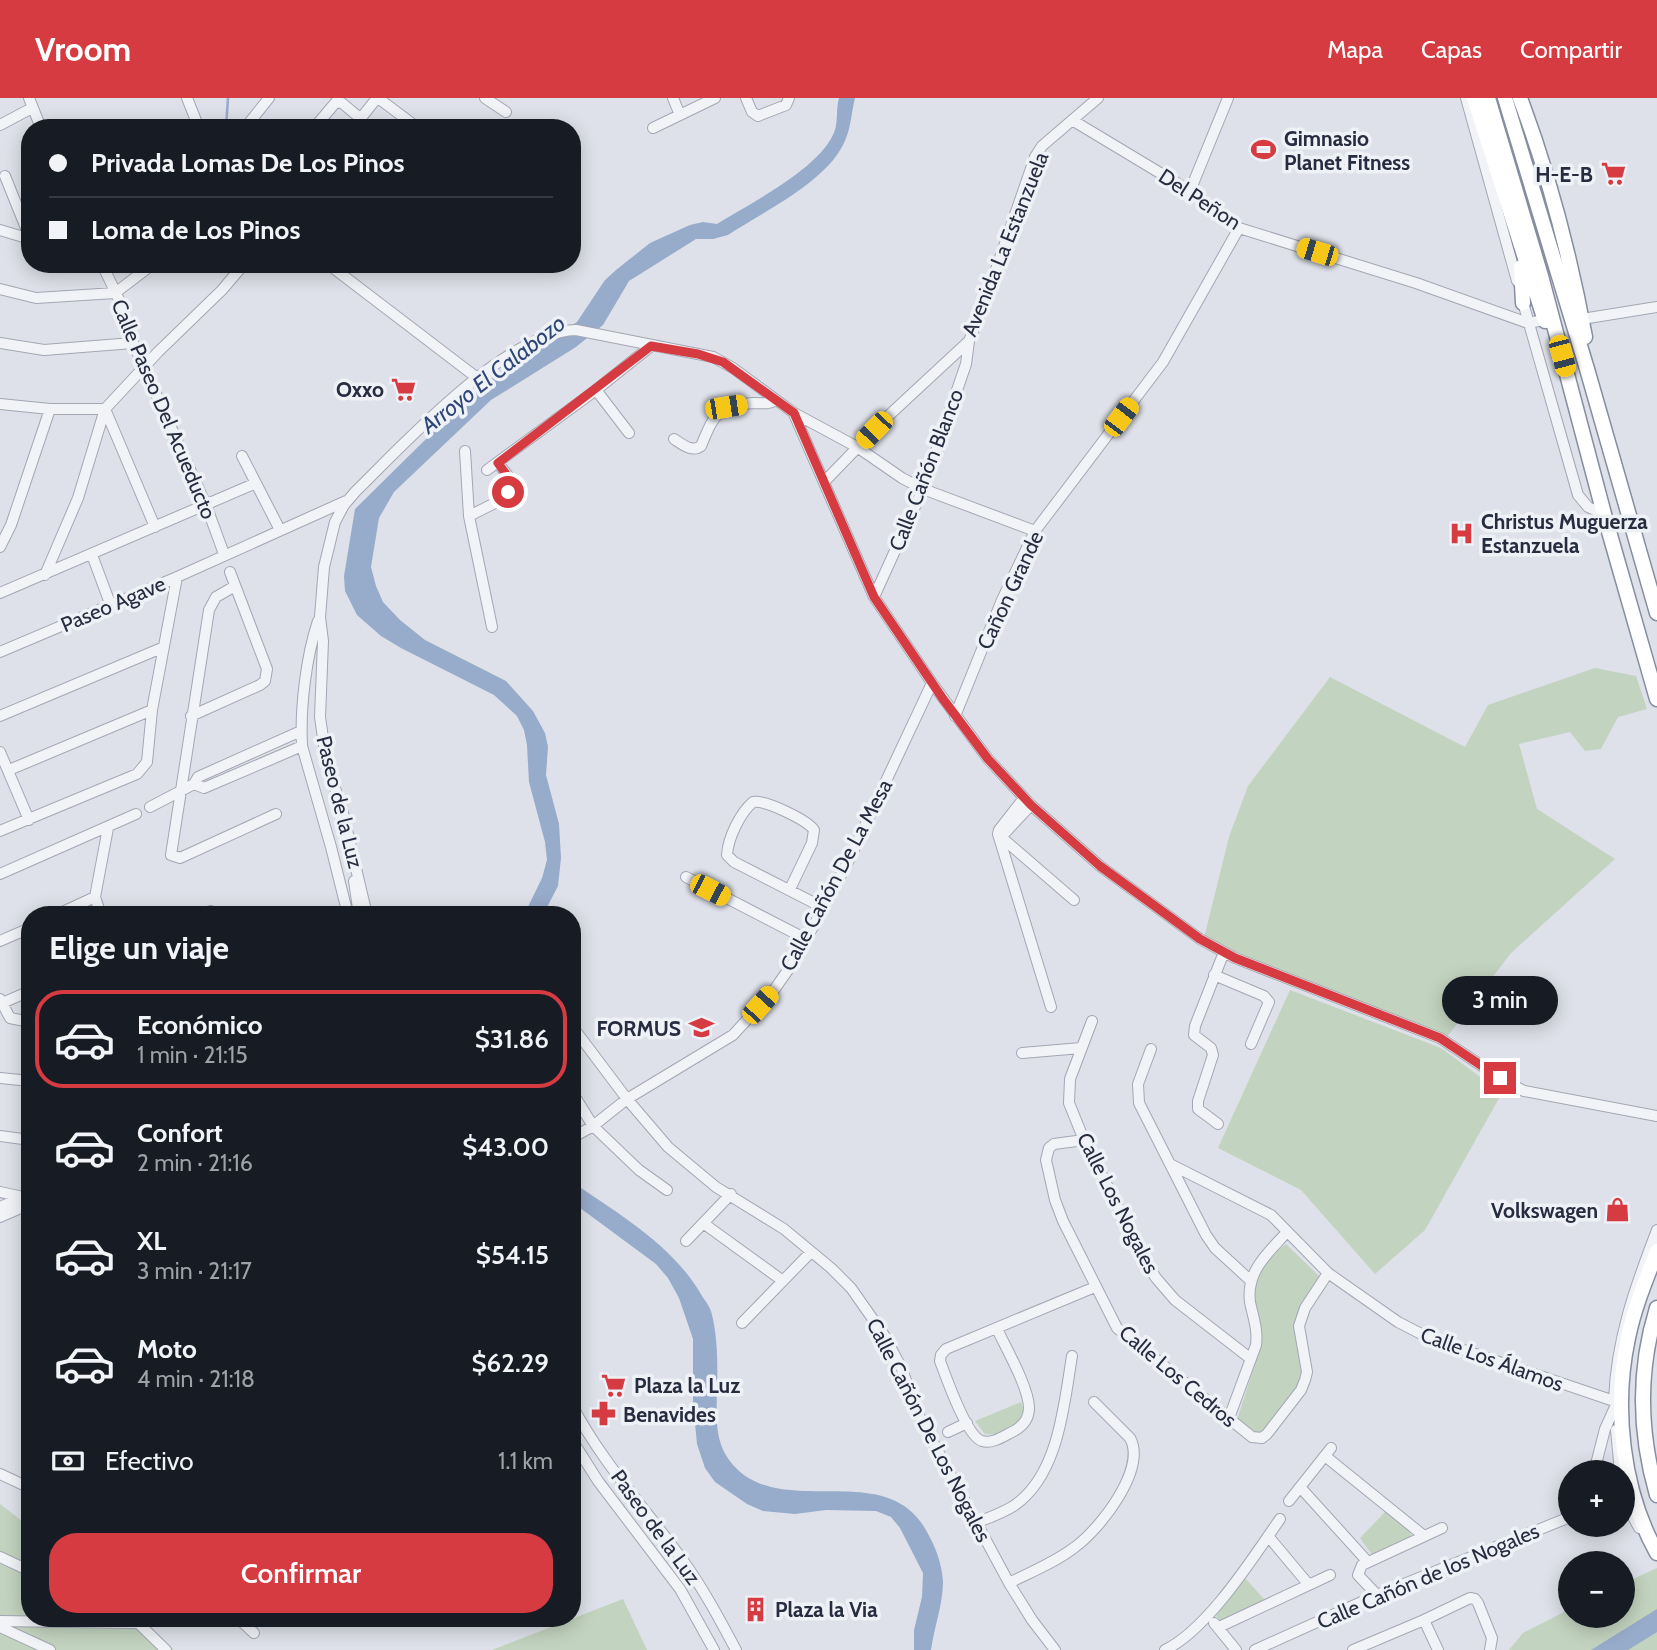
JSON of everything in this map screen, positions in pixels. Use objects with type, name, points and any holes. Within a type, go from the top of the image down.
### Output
[{"type":"highway","points":[[1474,98],[1544,320],[1562,356]]},
{"type":"highway","points":[[1488,98],[1657,699]]},
{"type":"highway","points":[[1505,98],[1657,614]]},
{"type":"highway","points":[[1520,98],[1538,150],[1571,266],[1589,358],[1587,369]]},
{"type":"highway","points":[[1518,238],[1523,303]]},
{"type":"highway","points":[[1654,1548],[1632,1487],[1624,1443],[1621,1403],[1628,1336],[1657,1251]]},
{"type":"highway","points":[[1657,1308],[1648,1348],[1643,1406],[1648,1459],[1657,1495]]},
{"type":"street","points":[[187,98],[195,119]]},
{"type":"street","points":[[252,119],[269,98]]},
{"type":"street","points":[[322,119],[336,102],[342,103],[360,118],[378,98],[406,119]]},
{"type":"street","points":[[485,98],[506,112]]},
{"type":"street","points":[[673,98],[680,115]]},
{"type":"street","points":[[653,128],[715,98]]},
{"type":"street","points":[[746,98],[752,112],[758,116],[786,105],[789,98]]},
{"type":"street","name":"Avenida La Estanzuela","points":[[824,482],[968,341],[983,307],[1035,156],[1042,146],[1098,98]]},
{"type":"street","points":[[1190,191],[1228,98]]},
{"type":"street","points":[[1466,98],[1578,495],[1584,503],[1604,514]]},
{"type":"street","points":[[0,125],[31,103]]},
{"type":"street","name":"Del Peñon","points":[[1072,120],[1190,191],[1239,228],[1416,283],[1528,323]]},
{"type":"street","points":[[5,176],[21,216]]},
{"type":"street","name":"Cañon Grande","points":[[955,716],[1002,600],[1035,531],[1163,362],[1239,228]]},
{"type":"street","points":[[0,230],[21,236]]},
{"type":"street","name":"Calle Paseo Del Acueducto","points":[[106,273],[144,369],[206,505],[224,554]]},
{"type":"street","points":[[0,289],[36,298],[115,293],[141,273]]},
{"type":"street","points":[[45,575],[78,498],[105,410],[236,273]]},
{"type":"street","points":[[340,273],[476,377]]},
{"type":"street","points":[[1582,319],[1657,307]]},
{"type":"street","points":[[1528,323],[1544,320]]},
{"type":"street","points":[[320,617],[322,580],[330,539],[335,522],[348,500],[476,377],[537,340],[562,330],[590,332],[713,357],[733,368],[794,413],[857,447],[902,478],[923,489],[1035,531]]},
{"type":"street","name":"Calle Cañón Blanco","points":[[874,597],[923,489],[967,364],[968,341]]},
{"type":"street","points":[[0,343],[44,350],[133,343]]},
{"type":"street","points":[[488,470],[651,346]]},
{"type":"street","points":[[596,390],[629,433]]},
{"type":"street","points":[[674,439],[697,449],[719,411],[726,407],[771,403],[776,400]]},
{"type":"street","points":[[0,404],[50,409],[105,410]]},
{"type":"street","points":[[0,547],[11,525],[50,409]]},
{"type":"street","points":[[105,410],[155,527]]},
{"type":"street","points":[[794,413],[874,597],[932,683],[997,769],[1028,802],[1100,866],[1200,939],[1224,952],[1440,1038],[1524,1091],[1657,1116]]},
{"type":"street","points":[[465,451],[469,516],[492,627]]},
{"type":"street","points":[[242,456],[280,530]]},
{"type":"street","points":[[469,516],[495,503],[511,489],[512,481],[498,463]]},
{"type":"street","points":[[0,593],[256,483]]},
{"type":"street","name":"Paseo Agave","points":[[0,652],[111,606],[348,500]]},
{"type":"street","points":[[0,527],[11,525]]},
{"type":"street","points":[[92,555],[111,606]]},
{"type":"street","points":[[191,716],[260,685],[267,676],[267,669],[230,572]]},
{"type":"street","points":[[0,831],[137,774],[145,766],[152,710],[177,577]]},
{"type":"street","points":[[235,586],[216,597],[210,605],[170,852],[177,859],[276,814]]},
{"type":"street","name":"Paseo de la Luz","points":[[320,617],[311,641],[301,731],[302,746],[346,906]]},
{"type":"street","name":"Paseo de la Luz","points":[[320,617],[323,641],[320,717],[324,751],[341,806],[365,906]]},
{"type":"street","points":[[0,716],[164,647]]},
{"type":"street","name":"Calle Cañón De La Mesa","points":[[581,1133],[627,1099],[733,1035],[774,990],[807,939],[869,822],[932,683]]},
{"type":"street","points":[[9,770],[152,710]]},
{"type":"street","points":[[150,807],[180,793],[194,784],[198,777],[301,731]]},
{"type":"street","points":[[277,741],[281,754]]},
{"type":"street","points":[[194,784],[204,788],[302,746]]},
{"type":"street","points":[[0,752],[29,820]]},
{"type":"street","points":[[790,889],[812,843],[814,830],[807,823],[764,802],[753,802],[745,810],[729,842],[727,855],[734,862],[824,908]]},
{"type":"street","points":[[1001,837],[1028,802]]},
{"type":"street","points":[[0,874],[136,814]]},
{"type":"street","points":[[98,906],[95,897],[108,828]]},
{"type":"street","points":[[1001,837],[1073,900]]},
{"type":"street","points":[[1001,837],[1051,1007]]},
{"type":"street","points":[[355,864],[354,885],[358,906]]},
{"type":"street","points":[[686,877],[807,939]]},
{"type":"street","points":[[76,906],[95,897]]},
{"type":"street","points":[[0,941],[21,932]]},
{"type":"street","points":[[1218,1124],[1198,1109],[1198,1101],[1213,1055],[1212,1048],[1194,1035],[1195,1026],[1224,952]]},
{"type":"street","points":[[1214,975],[1264,996],[1269,1002],[1251,1044]]},
{"type":"street","points":[[21,994],[0,1002],[10,1018],[21,1020]]},
{"type":"street","name":"Calle Los Nogales","points":[[1092,1021],[1068,1091],[1069,1103],[1084,1140],[1156,1278],[1175,1300],[1251,1359]]},
{"type":"street","name":"Calle Cañón De Los Nogales","points":[[581,1038],[627,1099],[668,1147],[716,1187],[783,1229],[851,1288],[884,1335],[901,1367],[920,1418],[964,1497],[975,1523],[1050,1649]]},
{"type":"street","points":[[1022,1053],[1081,1048]]},
{"type":"street","points":[[1151,1049],[1138,1084],[1137,1097],[1206,1235],[1215,1248],[1251,1281]]},
{"type":"street","points":[[0,1078],[21,1080]]},
{"type":"street","points":[[581,1107],[593,1126],[639,1170],[667,1190]]},
{"type":"street","points":[[0,1136],[21,1139]]},
{"type":"street","name":"Calle Los Cedros","points":[[1084,1140],[1054,1144],[1049,1148],[1046,1160],[1055,1200],[1117,1328],[1252,1437],[1262,1438],[1306,1380],[1307,1371],[1299,1326],[1305,1308],[1328,1273]]},
{"type":"street","name":"Calle Los Álamos","points":[[1170,1164],[1271,1215],[1328,1273],[1398,1322],[1431,1339],[1614,1404]]},
{"type":"street","points":[[0,1192],[21,1197]]},
{"type":"street","points":[[686,1241],[731,1194]]},
{"type":"street","points":[[0,1207],[21,1200]]},
{"type":"street","points":[[0,1217],[21,1202]]},
{"type":"street","points":[[703,1223],[783,1281]]},
{"type":"street","points":[[1618,1460],[1615,1378],[1624,1323],[1657,1230]]},
{"type":"street","points":[[1229,1418],[1258,1335],[1250,1301],[1251,1281],[1259,1262],[1287,1232]]},
{"type":"street","points":[[742,1323],[811,1252]]},
{"type":"street","points":[[998,1329],[1028,1397],[1028,1416],[1020,1428],[992,1441],[978,1440],[967,1423],[940,1362],[941,1355],[946,1349],[1095,1287]]},
{"type":"street","points":[[975,1523],[1000,1514],[1016,1504],[1038,1480],[1062,1421],[1072,1356]]},
{"type":"street","points":[[1009,1583],[1074,1548],[1093,1532],[1127,1481],[1133,1462],[1134,1444],[1094,1402]]},
{"type":"street","points":[[1597,1460],[1614,1404]]},
{"type":"street","name":"Paseo de la Luz","points":[[581,1422],[684,1562],[736,1650]]},
{"type":"street","points":[[948,1432],[967,1423]]},
{"type":"street","points":[[1600,1449],[1617,1450]]},
{"type":"street","points":[[1289,1501],[1328,1452],[1424,1536]]},
{"type":"street","name":"Paseo de la Luz","points":[[581,1454],[598,1481],[680,1589],[714,1650]]},
{"type":"street","points":[[0,1474],[21,1484]]},
{"type":"street","points":[[1300,1487],[1367,1561]]},
{"type":"street","points":[[1165,1650],[1187,1638],[1207,1617],[1280,1519]]},
{"type":"street","name":"Calle Cañón de los Nogales","points":[[1255,1650],[1558,1519]]},
{"type":"street","points":[[1635,1520],[1654,1548]]},
{"type":"street","points":[[1377,1595],[1358,1575],[1360,1567],[1367,1561],[1442,1528]]},
{"type":"street","points":[[1268,1536],[1309,1585]]},
{"type":"street","points":[[0,1557],[21,1567]]},
{"type":"street","points":[[1219,1627],[1330,1575]]},
{"type":"street","points":[[1353,1650],[1375,1646],[1464,1599],[1473,1598],[1478,1603],[1492,1639],[1490,1650]]},
{"type":"street","points":[[1207,1617],[1219,1627],[1236,1650]]},
{"type":"street","points":[[1424,1620],[1438,1650]]},
{"type":"street","points":[[0,1622],[21,1622]]},
{"type":"street","points":[[0,1627],[50,1650]]},
{"type":"street","points":[[141,1627],[166,1650]]},
{"type":"street","points":[[248,1627],[254,1633]]},
{"type":"green space","points":[[1595,668],[1636,676],[1647,709],[1618,717],[1601,749],[1585,751],[1570,732],[1519,744],[1537,809],[1615,859],[1511,953],[1447,1037],[1204,938],[1229,837],[1248,786],[1330,677],[1465,747],[1488,705]]},
{"type":"green space","points":[[1290,990],[1441,1048],[1502,1093],[1425,1230],[1375,1274],[1301,1190],[1218,1148]]},
{"type":"green space","points":[[1286,1244],[1321,1278],[1301,1306],[1294,1330],[1304,1375],[1298,1389],[1260,1435],[1237,1420],[1262,1342],[1253,1294],[1257,1275],[1268,1257]]},
{"type":"green space","points":[[1021,1402],[1025,1413],[1020,1425],[1011,1429],[985,1434],[975,1421]]},
{"type":"green space","points":[[0,1504],[21,1520],[21,1627],[148,1627],[174,1650],[0,1650]]},
{"type":"green space","points":[[1386,1511],[1409,1530],[1412,1538],[1372,1555],[1360,1538]]},
{"type":"green space","points":[[1657,1568],[1657,1650],[1509,1650],[1523,1633],[1558,1615],[1558,1628],[1635,1628],[1635,1578]]},
{"type":"green space","points":[[1243,1576],[1265,1600],[1222,1622],[1216,1616]]},
{"type":"green space","points":[[623,1599],[647,1650],[492,1650],[551,1627],[581,1627],[581,1615]]},
{"type":"water","points":[[839,98],[855,98],[846,139],[822,172],[792,196],[728,235],[713,239],[696,239],[629,281],[603,325],[576,347],[491,400],[394,492],[379,518],[371,567],[383,602],[425,640],[506,681],[533,711],[545,733],[548,747],[546,775],[559,824],[561,858],[558,886],[548,906],[528,906],[542,878],[547,860],[529,782],[524,730],[517,716],[494,695],[401,648],[381,636],[357,615],[345,591],[344,576],[355,509],[494,375],[577,322],[605,280],[650,243],[690,225],[703,222],[717,224],[765,195],[816,158],[835,130]]},
{"type":"water","points":[[1489,984],[1497,988],[1480,1014],[1473,1009]]},
{"type":"water","points":[[581,1188],[661,1247],[691,1278],[708,1305],[714,1323],[717,1349],[719,1439],[728,1459],[736,1468],[757,1482],[781,1489],[863,1493],[888,1498],[910,1510],[927,1532],[938,1556],[943,1582],[931,1650],[914,1650],[914,1630],[922,1597],[923,1573],[900,1528],[891,1517],[876,1511],[826,1510],[795,1514],[763,1511],[747,1504],[715,1482],[705,1468],[697,1444],[693,1402],[693,1339],[679,1298],[656,1264],[581,1209]]},
{"type":"water","points":[[1657,1609],[1657,1632],[1628,1650],[1591,1650],[1626,1628],[1635,1628],[1635,1623]]},
{"type":"waterway","points":[[227,119],[228,98]]},
{"type":"place","name":"Gimnasio Planet Fitness","points":[[1264,150]]},
{"type":"place","name":"H-E-B","points":[[1613,174]]},
{"type":"place","name":"Oxxo","points":[[404,389]]},
{"type":"place","name":"Christus Muguerza Estanzuela","points":[[1461,533]]},
{"type":"place","name":"FORMUS","points":[[701,1028]]},
{"type":"place","name":"Volkswagen","points":[[1618,1210]]},
{"type":"place","name":"Plaza la Luz","points":[[614,1385]]},
{"type":"place","name":"Benavides","points":[[603,1414]]},
{"type":"place","name":"Plaza la Via","points":[[755,1609]]},
{"type":"route","points":[[508,492],[513,486],[512,481],[498,463],[651,346],[713,357],[723,362],[794,413],[874,597],[955,716],[988,759],[1031,805],[1100,866],[1211,946],[1235,958],[1440,1038],[1500,1078]]},
{"type":"water label","name":"Arroyo El Calabozo","points":[[493,374]]}]
